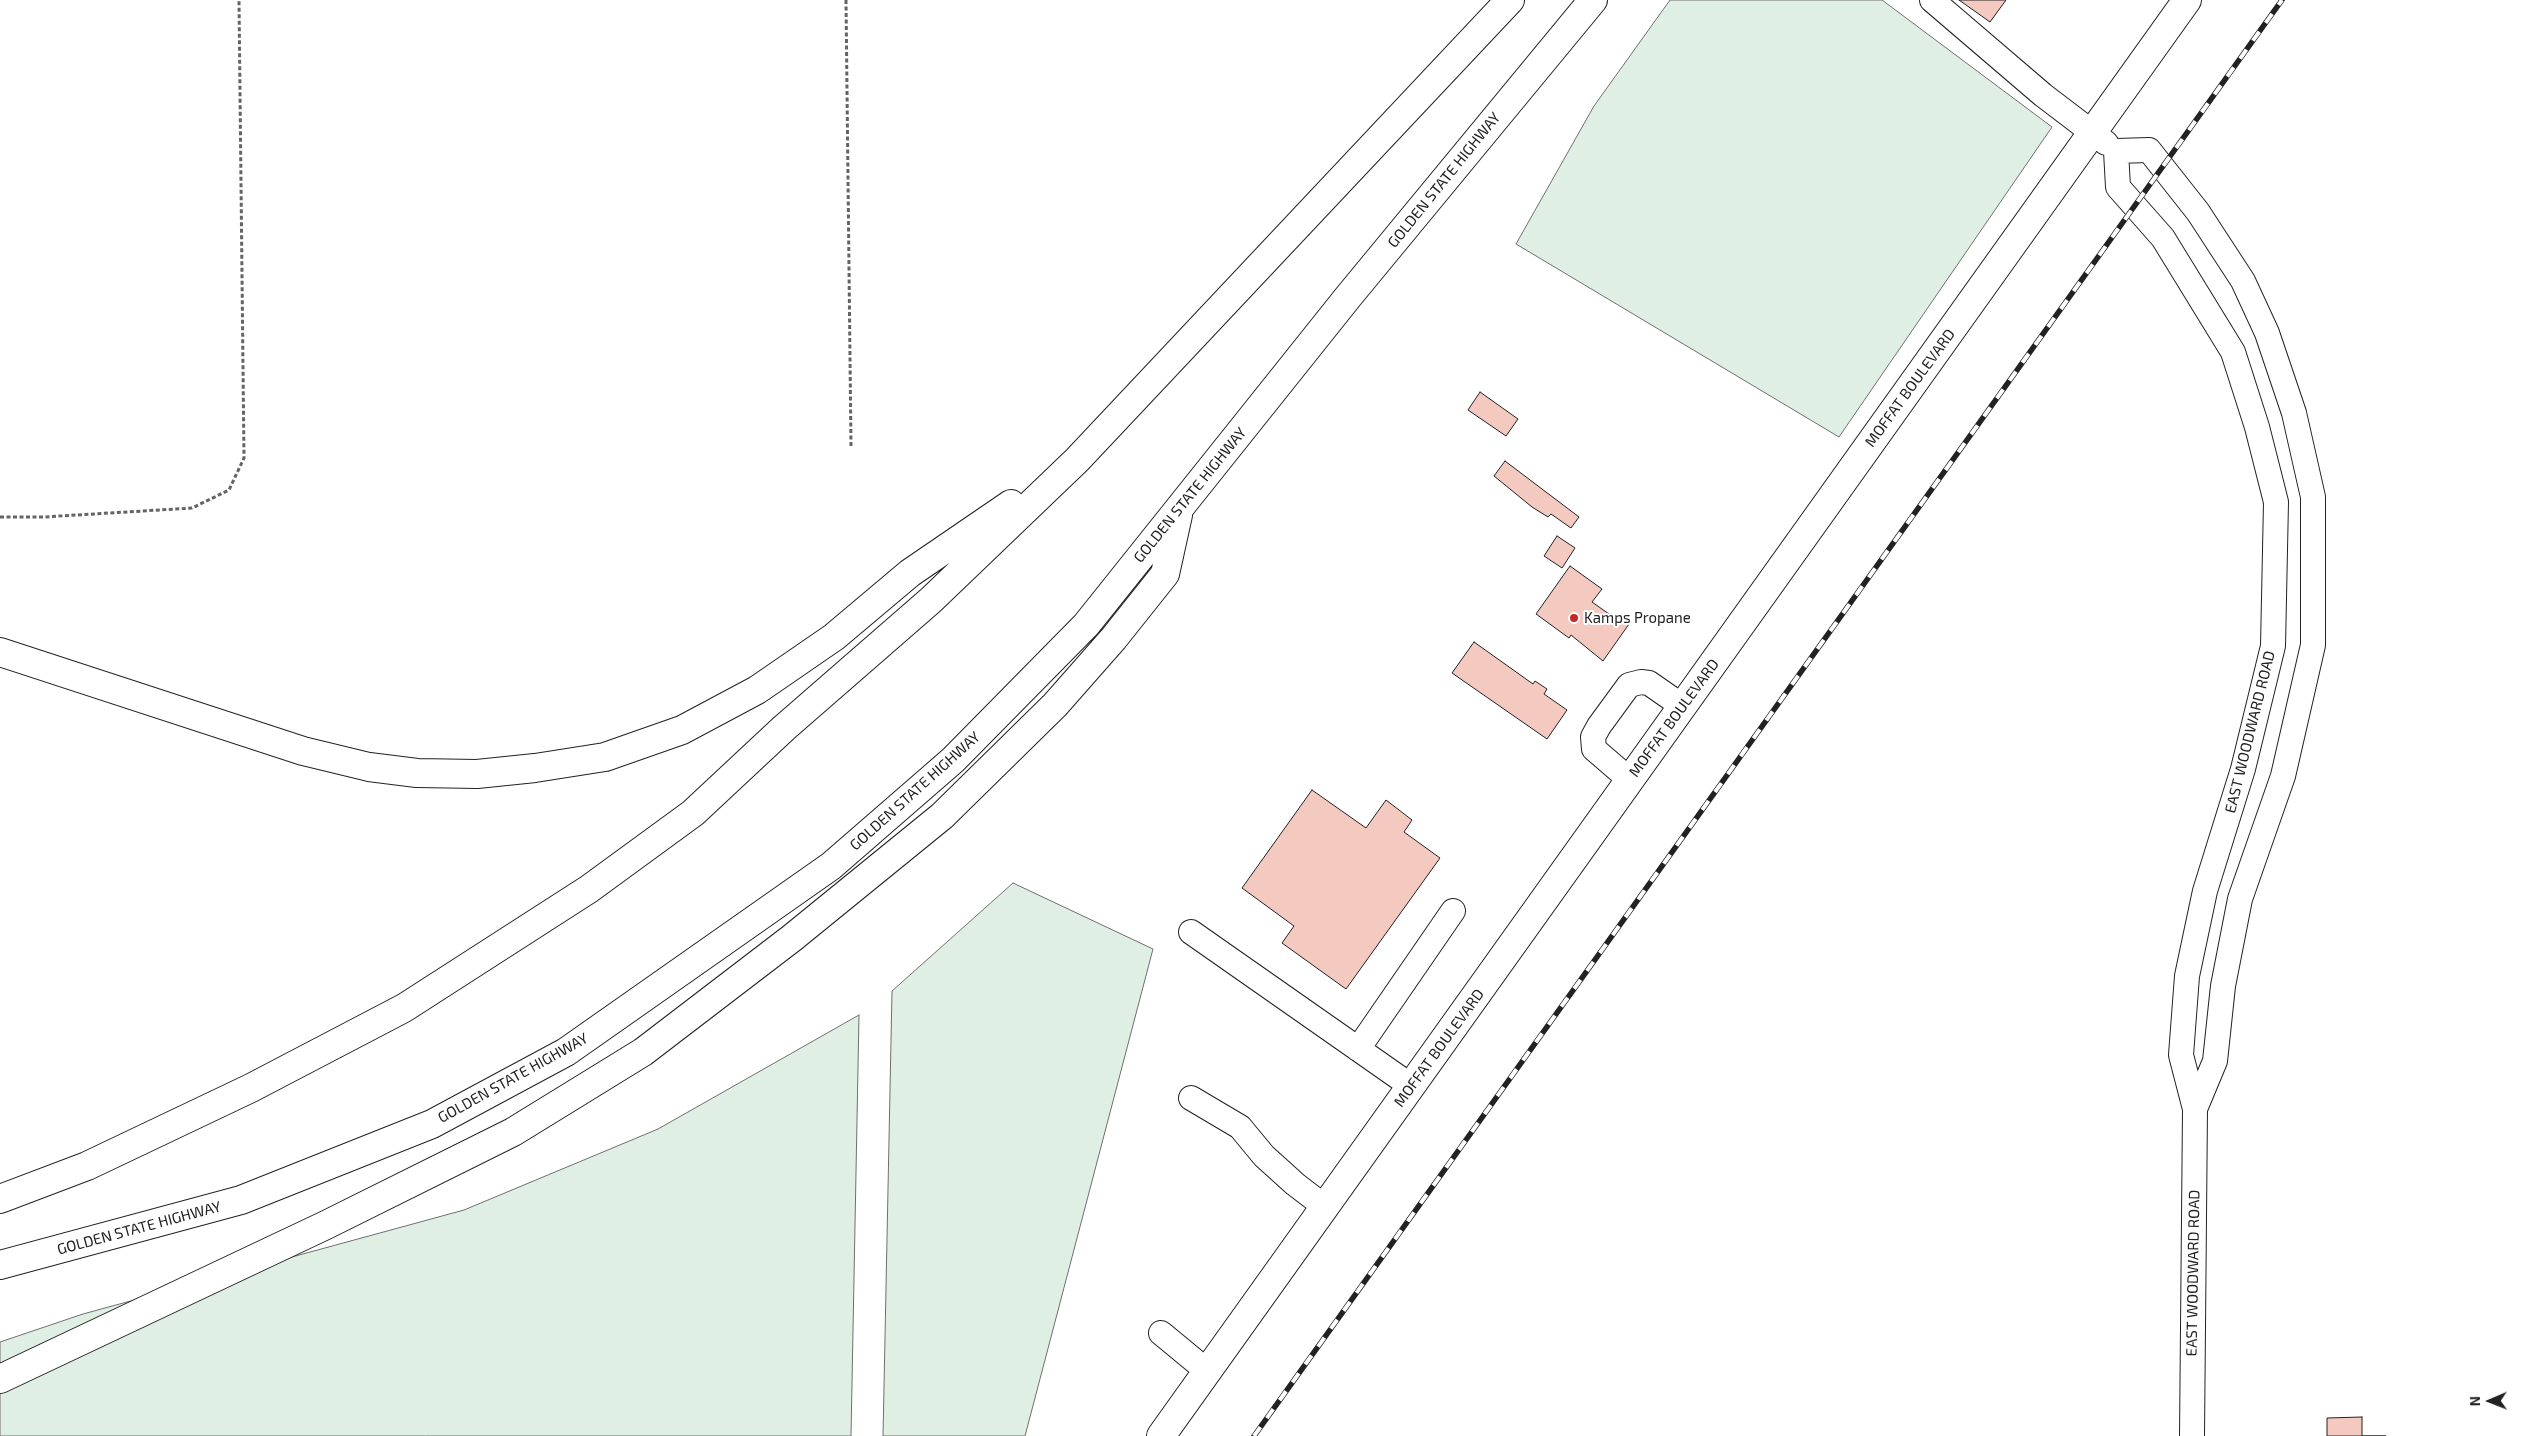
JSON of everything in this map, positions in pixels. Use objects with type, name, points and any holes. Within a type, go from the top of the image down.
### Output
[{"type":"main road","points":[[0,1199],[104,1158],[251,1088],[387,1017],[589,889],[694,813],[784,728],[931,600],[1077,460],[1510,0]]},
{"type":"main road","name":"GOLDEN STATE HIGHWAY","points":[[0,1265],[241,1200],[432,1124],[566,1052],[832,866],[953,760],[1086,625],[1348,297],[1593,0]]},
{"type":"main road","name":"MOFFAT BOULEVARD","points":[[1161,1436],[2187,0]]},
{"type":"main road","points":[[0,652],[303,751],[369,767],[417,773],[477,774],[605,757],[682,730],[757,690],[834,637],[910,573],[1077,460]]},
{"type":"main road","points":[[0,1379],[326,1225],[513,1132],[644,1052],[792,938],[942,816],[1055,705],[1114,638],[1165,574],[1179,508]]},
{"type":"street","points":[[1932,0],[2039,92],[2116,150]]},
{"type":"street","name":"EAST WOODWARD ROAD","points":[[2192,1436],[2195,1109],[2181,1055],[2187,976],[2205,891],[2243,769],[2273,646],[2276,502],[2233,352],[2163,238],[2118,187],[2116,150],[2149,150],[2198,212],[2243,281],[2267,333],[2291,404],[2313,497],[2313,645],[2283,776],[2240,899],[2223,986],[2215,1061],[2195,1109]]},
{"type":"street","points":[[1630,780],[1594,749],[1593,737],[1599,726],[1629,685],[1641,682],[1650,683],[1682,706]]},
{"type":"street","points":[[1358,1048],[1453,911]]},
{"type":"street","points":[[1191,932],[1412,1086]]},
{"type":"street","points":[[1191,1098],[1240,1127],[1264,1156],[1295,1184],[1325,1206]]},
{"type":"street","points":[[1161,1333],[1208,1371]]},
{"type":"path","points":[[0,517],[44,517],[192,508],[229,490],[244,458],[239,0]]},
{"type":"path","points":[[846,0],[851,446]]},
{"type":"green space","points":[[1670,0],[1882,0],[2052,127],[1839,437],[1516,244],[1594,106]]},
{"type":"green space","points":[[1013,883],[1153,949],[1025,1436],[883,1436],[892,991]]},
{"type":"green space","points":[[859,1015],[851,1436],[0,1436],[0,1342],[83,1314],[464,1210],[658,1129]]},
{"type":"building","points":[[1959,0],[2006,0],[1990,22]]},
{"type":"building","points":[[1480,392],[1518,419],[1506,436],[1468,410]]},
{"type":"building","points":[[1505,461],[1579,517],[1571,528],[1551,514],[1548,517],[1532,507],[1494,476]]},
{"type":"building","points":[[1557,536],[1575,548],[1562,568],[1544,556]]},
{"type":"building","points":[[1570,566],[1602,589],[1592,602],[1619,621],[1621,618],[1629,624],[1603,661],[1571,635],[1569,638],[1536,614]]},
{"type":"building","points":[[1474,642],[1533,684],[1535,681],[1547,689],[1544,694],[1567,710],[1547,739],[1452,673]]},
{"type":"building","points":[[1312,790],[1366,828],[1386,800],[1412,820],[1404,832],[1440,858],[1346,989],[1282,943],[1294,926],[1242,888]]},
{"type":"building","points":[[2362,1417],[2362,1436],[2327,1436],[2327,1418]]},
{"type":"railway","points":[[1254,1436],[2282,0]]},
{"type":"place","name":"Kamps Propane","points":[[1574,618]]}]
